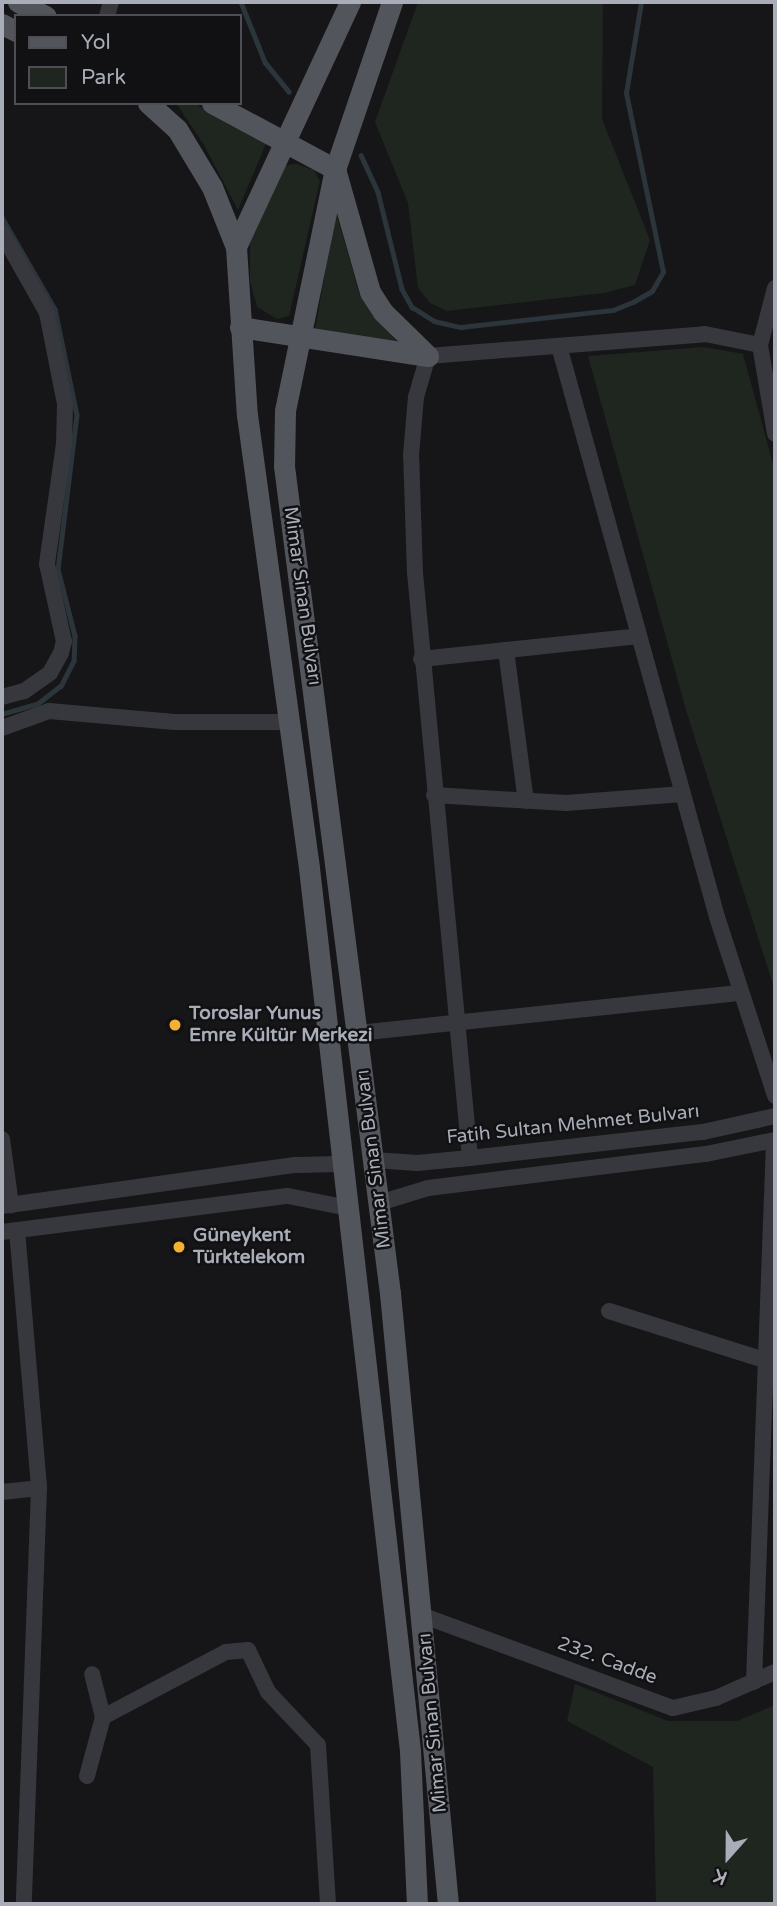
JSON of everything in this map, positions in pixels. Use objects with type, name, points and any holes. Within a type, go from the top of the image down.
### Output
[{"type":"main road","points":[[18,2],[42,14]]},
{"type":"main road","name":"Mimar Sinan Bulvarı","points":[[236,247],[350,2]]},
{"type":"main road","name":"Mimar Sinan Bulvarı","points":[[392,2],[335,169],[298,337],[285,411],[284,466],[379,1203],[424,1616],[447,1904]]},
{"type":"main road","name":"Mimar Sinan Bulvarı","points":[[150,105],[177,129],[212,187],[236,247],[247,415],[309,868],[410,1751],[417,1904]]},
{"type":"main road","points":[[216,105],[335,169],[370,292],[383,312],[428,356]]},
{"type":"main road","points":[[240,327],[428,356]]},
{"type":"main road","points":[[342,1164],[357,1157],[374,1160]]},
{"type":"main road","points":[[348,1208],[364,1209],[379,1203]]},
{"type":"street","points":[[2,233],[47,313],[65,404],[64,444],[47,565],[64,641],[50,673],[24,691],[2,697]]},
{"type":"street","points":[[775,288],[760,345],[775,432]]},
{"type":"street","points":[[470,1158],[421,659],[411,455],[416,397],[428,356],[705,334],[760,345]]},
{"type":"street","points":[[559,345],[683,794],[741,993],[775,1096]]},
{"type":"street","points":[[421,659],[639,636]]},
{"type":"street","points":[[506,650],[526,801]]},
{"type":"street","points":[[2,728],[49,711],[174,722],[287,722]]},
{"type":"street","points":[[434,795],[566,803],[683,794]]},
{"type":"street","points":[[358,1033],[741,993]]},
{"type":"street","name":"Fatih Sultan Mehmet Bulvarı","points":[[374,1160],[418,1163],[470,1158],[703,1132],[775,1116]]},
{"type":"street","points":[[2,1139],[7,1206],[295,1164],[342,1164]]},
{"type":"street","points":[[379,1203],[428,1188],[706,1154],[775,1140],[764,1360],[754,1682]]},
{"type":"street","points":[[24,1904],[39,1488],[10,1231],[288,1196],[348,1208]]},
{"type":"street","points":[[609,1311],[764,1360]]},
{"type":"street","points":[[2,1492],[39,1488]]},
{"type":"street","name":"232. Cadde","points":[[424,1616],[673,1708],[716,1698],[775,1672]]},
{"type":"street","points":[[103,1717],[226,1652],[248,1650],[268,1692],[318,1745],[328,1904]]},
{"type":"street","points":[[87,1776],[103,1717],[92,1674]]},
{"type":"green space","points":[[418,2],[603,2],[602,119],[650,240],[635,285],[604,293],[447,311],[430,303],[418,288],[408,203],[375,122]]},
{"type":"green space","points":[[177,105],[197,105],[267,141],[238,210],[204,145]]},
{"type":"green space","points":[[296,164],[314,170],[320,181],[289,316],[277,319],[257,307],[250,281],[250,243],[280,166]]},
{"type":"green space","points":[[336,212],[360,296],[401,347],[314,335]]},
{"type":"green space","points":[[704,347],[743,354],[775,471],[775,991],[686,710],[588,356]]},
{"type":"green space","points":[[575,1684],[668,1721],[737,1721],[775,1705],[775,1904],[656,1904],[653,1767],[567,1721]]},
{"type":"waterway","points":[[241,2],[265,62],[289,92]]},
{"type":"waterway","points":[[361,155],[378,192],[402,289],[412,307],[434,321],[461,327],[613,310],[633,302],[652,291],[663,272],[626,93],[641,2]]},
{"type":"waterway","points":[[2,217],[55,309],[77,415],[58,569],[75,636],[74,661],[61,686],[38,704],[2,714]]},
{"type":"place","name":"Toroslar Yunus Emre Kültür Merkezi","points":[[175,1025]]},
{"type":"place","name":"Güneykent Türktelekom","points":[[179,1247]]}]
